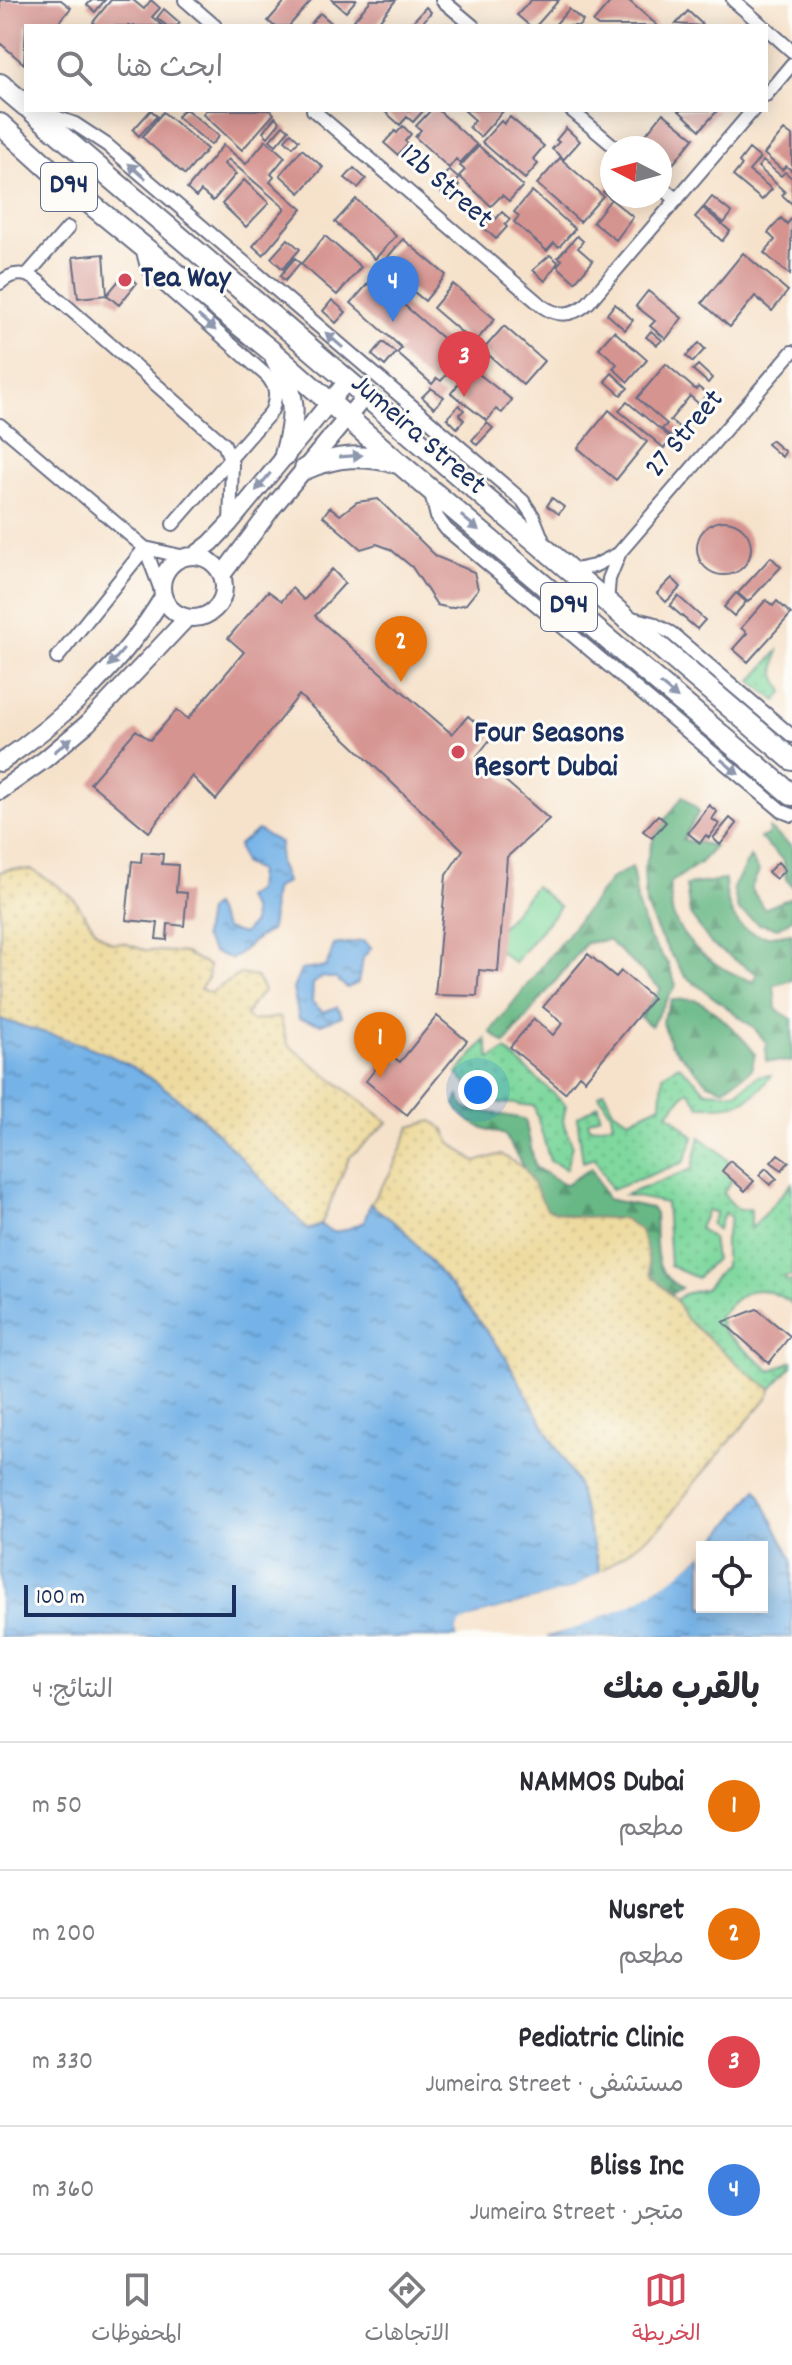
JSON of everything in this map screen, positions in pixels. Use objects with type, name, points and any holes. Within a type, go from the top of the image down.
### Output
[{"type":"main road","points":[[0,84],[24,104]]},
{"type":"main road","name":"Jumeira Street","points":[[36,112],[792,760]]},
{"type":"main road","name":"Jumeira Street","points":[[1,126],[65,183],[349,416],[399,463],[792,795]]},
{"type":"main road","points":[[270,350],[287,379],[295,409],[285,455]]},
{"type":"main road","points":[[305,469],[327,460],[363,455],[399,463]]},
{"type":"street","points":[[185,0],[213,24]]},
{"type":"street","points":[[442,0],[471,24]]},
{"type":"street","points":[[733,0],[761,24]]},
{"type":"street","points":[[768,30],[792,51]]},
{"type":"street","points":[[768,93],[792,64]]},
{"type":"street","points":[[40,112],[75,124],[107,145],[523,501],[533,516],[546,549]]},
{"type":"street","name":"12b Street","points":[[315,112],[542,306],[560,314],[580,310],[677,200]]},
{"type":"street","points":[[573,112],[602,136]]},
{"type":"street","points":[[672,196],[677,200],[751,112]]},
{"type":"street","points":[[27,275],[68,228]]},
{"type":"street","points":[[142,244],[147,267],[155,277],[267,376],[275,388],[275,403],[271,412],[173,524]]},
{"type":"street","points":[[0,283],[10,276],[27,275],[38,281],[224,444],[230,456],[233,481],[230,523]]},
{"type":"street","name":"27 Street","points":[[614,609],[609,579],[620,552],[792,352]]},
{"type":"street","points":[[0,763],[40,733],[85,692],[148,620],[163,595],[165,575],[170,567],[211,543],[348,380]]},
{"type":"street","points":[[222,575],[241,547],[366,395]]},
{"type":"street","points":[[0,425],[145,548],[163,595],[177,614],[187,618],[204,617],[219,605],[224,596],[222,575],[211,561],[145,548]]},
{"type":"street","points":[[431,489],[437,517],[446,529],[782,811],[792,815]]},
{"type":"street","points":[[57,658],[145,548]]},
{"type":"street","name":"27 Street","points":[[570,571],[594,566],[620,552]]},
{"type":"street","points":[[614,609],[671,633],[792,736]]},
{"type":"street","points":[[0,791],[88,723],[187,618]]},
{"type":"green space","points":[[778,651],[776,677],[784,691],[776,701],[752,681]]},
{"type":"green space","points":[[683,796],[699,811],[683,840],[716,846],[700,863],[670,883],[673,915],[686,938],[706,957],[729,972],[754,982],[757,974],[712,945],[690,914],[686,885],[725,880],[730,909],[746,930],[766,936],[792,933],[792,980],[774,985],[776,1009],[792,1019],[792,1062],[766,1061],[766,1042],[753,1027],[685,976],[660,937],[646,906],[644,869],[655,834]]},
{"type":"green space","points":[[769,828],[792,847],[792,886],[786,879],[784,861],[760,838],[769,834]]},
{"type":"green space","points":[[750,857],[759,871],[751,888],[764,909],[792,897],[792,919],[778,928],[759,924],[738,910],[733,888]]},
{"type":"green space","points":[[632,867],[638,906],[649,938],[668,964],[676,985],[651,1026],[640,1017],[661,989],[608,940],[586,943],[505,1044],[490,1032],[611,879]]},
{"type":"green space","points":[[535,886],[560,907],[514,963],[489,942]]},
{"type":"green space","points":[[672,1000],[698,1001],[720,1017],[755,1054],[751,1070],[724,1089],[708,1083],[670,1044],[662,1020]]},
{"type":"green space","points":[[486,1039],[490,1059],[506,1050],[566,1105],[563,1121],[572,1145],[566,1169],[550,1161],[534,1106],[475,1100],[470,1087],[457,1074]]},
{"type":"green space","points":[[679,1065],[706,1091],[736,1093],[758,1076],[771,1075],[756,1093],[733,1105],[700,1106],[688,1090],[668,1113],[694,1137],[684,1162],[611,1190],[595,1158],[583,1162],[577,1117],[598,1105],[600,1115],[588,1122],[590,1128],[613,1124],[611,1113],[599,1095],[604,1091],[613,1110],[629,1120],[661,1105],[663,1075]]},
{"type":"green space","points":[[459,1096],[464,1108],[525,1119],[535,1167],[565,1185],[591,1168],[607,1199],[651,1208],[655,1214],[660,1265],[664,1274],[681,1288],[669,1295],[650,1274],[646,1247],[624,1219],[571,1216],[547,1209],[505,1135],[476,1125],[464,1117],[455,1104]]},
{"type":"green space","points":[[700,1137],[738,1171],[723,1194],[738,1210],[751,1209],[751,1229],[792,1183],[792,1276],[785,1276],[785,1280],[792,1281],[792,1304],[770,1292],[752,1291],[736,1299],[719,1317],[724,1332],[771,1371],[792,1361],[792,1366],[771,1389],[686,1319],[676,1300],[684,1294],[705,1289],[725,1266],[725,1239],[731,1218],[725,1212],[717,1230],[711,1224],[716,1213],[707,1210],[699,1228],[712,1238],[715,1259],[697,1278],[670,1266],[666,1203],[625,1195],[692,1169]]},
{"type":"sand","points":[[32,870],[57,885],[74,899],[97,932],[112,943],[124,943],[144,950],[185,953],[209,966],[208,978],[200,989],[210,993],[240,974],[256,977],[264,990],[246,1016],[252,1021],[280,1017],[288,1045],[388,1122],[349,1158],[321,1225],[308,1230],[199,1114],[111,1056],[0,1019],[0,872]]},
{"type":"sand","points":[[432,1121],[444,1129],[450,1142],[476,1162],[501,1154],[525,1169],[547,1209],[571,1216],[624,1219],[639,1229],[646,1247],[650,1274],[676,1300],[686,1319],[771,1389],[769,1396],[661,1527],[600,1572],[577,1484],[506,1358],[470,1309],[402,1228],[370,1204],[391,1172],[410,1127]]},
{"type":"water","points":[[258,830],[280,843],[279,863],[286,882],[275,888],[270,931],[232,959],[213,952],[203,937],[207,911],[213,906],[225,929],[243,934],[253,923],[252,910],[245,898],[256,890],[258,871],[243,863],[238,845]]},
{"type":"water","points":[[363,941],[371,948],[363,958],[358,983],[347,988],[336,979],[322,977],[313,984],[312,1002],[323,1012],[337,1007],[342,1016],[321,1024],[299,1019],[293,989],[301,970],[326,967],[334,945]]},
{"type":"water","points":[[0,1019],[98,1050],[167,1090],[217,1133],[308,1230],[321,1225],[332,1231],[353,1227],[364,1222],[370,1204],[402,1228],[470,1309],[506,1358],[577,1484],[600,1572],[568,1591],[476,1617],[456,1630],[457,1637],[0,1637]]},
{"type":"water","points":[[757,1489],[792,1560],[792,1637],[547,1637],[629,1604],[696,1559],[696,1613],[768,1613],[768,1541],[715,1541]]},
{"type":"pier","points":[[696,1554],[696,1559],[679,1574],[636,1602],[580,1627],[543,1637],[546,1633],[579,1623],[634,1599]]},
{"type":"pier","points":[[604,1569],[603,1575],[572,1594],[483,1618],[463,1627],[461,1637],[457,1637],[456,1630],[460,1624],[482,1614],[570,1590]]},
{"type":"building","points":[[0,0],[61,0],[71,8],[58,24],[24,24],[24,64],[0,43]]},
{"type":"building","points":[[92,0],[105,0],[95,12],[87,5]]},
{"type":"building","points":[[111,0],[133,0],[144,9],[151,0],[160,8],[152,17],[161,24],[93,22]]},
{"type":"building","points":[[286,0],[312,0],[291,24],[272,24],[268,21]]},
{"type":"building","points":[[332,0],[356,0],[346,12]]},
{"type":"building","points":[[371,0],[396,0],[377,24],[359,24],[354,20]]},
{"type":"building","points":[[531,0],[559,0],[538,24],[528,24],[517,15]]},
{"type":"building","points":[[612,0],[628,0],[656,24],[596,24],[593,22]]},
{"type":"building","points":[[426,7],[431,12],[422,24],[411,24]]},
{"type":"building","points":[[164,9],[180,23],[164,24],[157,18]]},
{"type":"building","points":[[569,9],[583,21],[581,24],[556,24]]},
{"type":"building","points":[[688,11],[702,24],[676,24]]},
{"type":"building","points":[[320,13],[333,24],[311,24]]},
{"type":"building","points":[[149,112],[157,116],[139,136],[133,130]]},
{"type":"building","points":[[163,112],[207,149],[185,175],[142,137]]},
{"type":"building","points":[[181,112],[189,112],[219,136],[211,145],[177,117]]},
{"type":"building","points":[[272,112],[274,114],[242,150],[203,114]]},
{"type":"building","points":[[385,112],[422,112],[413,122],[407,117],[400,125]]},
{"type":"building","points":[[429,112],[440,112],[477,145],[460,163],[456,159],[449,168],[415,137],[421,130],[416,126]]},
{"type":"building","points":[[466,112],[502,112],[480,137],[469,127],[475,120]]},
{"type":"building","points":[[680,112],[716,112],[700,130]]},
{"type":"building","points":[[663,113],[694,138],[673,164],[672,136],[645,136]]},
{"type":"building","points":[[275,117],[280,122],[268,137],[263,132]]},
{"type":"building","points":[[510,117],[544,146],[533,159],[538,164],[525,179],[482,142],[501,121],[504,124]]},
{"type":"building","points":[[283,125],[289,130],[276,145],[270,140]]},
{"type":"building","points":[[403,126],[411,134],[405,141],[408,144],[398,155],[384,143]]},
{"type":"building","points":[[566,128],[580,141],[564,159],[552,149]]},
{"type":"building","points":[[784,130],[792,136],[792,171],[786,166],[782,170],[764,154]]},
{"type":"building","points":[[291,133],[299,140],[293,147],[285,140]]},
{"type":"building","points":[[266,140],[285,157],[271,174],[274,177],[270,182],[302,209],[263,255],[253,246],[285,208],[228,159],[224,164],[236,174],[213,201],[201,191],[196,197],[187,189],[223,145],[246,164]]},
{"type":"building","points":[[479,146],[523,186],[509,201],[502,195],[491,206],[459,176],[465,170],[460,166]]},
{"type":"building","points":[[302,149],[323,167],[300,193],[280,175]]},
{"type":"building","points":[[749,149],[760,158],[749,171],[772,189],[762,200],[733,176]]},
{"type":"building","points":[[560,158],[600,193],[600,199],[580,222],[537,184]]},
{"type":"building","points":[[763,161],[781,176],[785,172],[792,178],[792,204],[782,195],[785,192],[758,167]]},
{"type":"building","points":[[354,168],[366,179],[358,188],[345,178]]},
{"type":"building","points":[[449,170],[459,179],[455,183],[459,186],[449,199],[433,185]]},
{"type":"building","points":[[244,180],[269,203],[246,227],[222,204]]},
{"type":"building","points":[[532,191],[575,229],[559,247],[554,243],[547,251],[514,222],[519,216],[514,212]]},
{"type":"building","points":[[712,197],[732,213],[724,223],[704,207]]},
{"type":"building","points":[[356,199],[396,236],[375,259],[335,222]]},
{"type":"building","points":[[604,208],[622,208],[633,217],[616,240],[593,222]]},
{"type":"building","points":[[703,208],[730,231],[722,241],[695,217]]},
{"type":"building","points":[[502,212],[510,219],[496,239],[483,227],[493,216],[496,219]]},
{"type":"building","points":[[781,218],[787,224],[792,218],[790,275],[764,253],[775,240],[768,233]]},
{"type":"building","points":[[325,236],[361,267],[337,295],[301,264]]},
{"type":"building","points":[[577,236],[583,241],[578,248],[593,261],[575,282],[557,266],[562,260],[558,257]]},
{"type":"building","points":[[288,239],[300,249],[283,269],[271,258]]},
{"type":"building","points":[[403,239],[446,275],[425,301],[381,265]]},
{"type":"building","points":[[743,253],[788,291],[772,311],[755,296],[730,327],[702,303]]},
{"type":"building","points":[[104,254],[107,295],[78,298],[73,257]]},
{"type":"building","points":[[550,255],[558,262],[545,281],[533,270]]},
{"type":"building","points":[[295,258],[300,263],[285,281],[280,276]]},
{"type":"building","points":[[125,273],[137,283],[119,305],[107,295]]},
{"type":"building","points":[[373,278],[463,356],[441,381],[437,378],[432,384],[397,353],[402,348],[351,303]]},
{"type":"building","points":[[453,284],[495,319],[474,343],[433,308]]},
{"type":"building","points":[[648,291],[682,318],[666,339],[650,326],[655,321],[636,306]]},
{"type":"building","points":[[332,300],[346,312],[336,323],[323,311]]},
{"type":"building","points":[[615,304],[633,320],[625,330],[607,314]]},
{"type":"building","points":[[504,326],[544,361],[523,385],[483,350]]},
{"type":"building","points":[[614,331],[647,360],[628,382],[613,368],[617,364],[599,348]]},
{"type":"building","points":[[651,331],[662,340],[657,345],[646,337]]},
{"type":"building","points":[[383,342],[396,353],[385,366],[372,355]]},
{"type":"building","points":[[699,343],[705,349],[693,362],[686,356]]},
{"type":"building","points":[[472,359],[479,365],[475,371],[512,400],[502,413],[496,409],[487,421],[451,393],[462,380],[458,377]]},
{"type":"building","points":[[666,364],[696,390],[698,387],[707,394],[699,404],[690,396],[670,420],[681,429],[673,439],[662,429],[667,424],[637,398]]},
{"type":"building","points":[[698,365],[712,378],[708,383],[693,370]]},
{"type":"building","points":[[612,373],[628,388],[621,395],[605,381]]},
{"type":"building","points":[[431,388],[444,397],[434,408],[422,397]]},
{"type":"building","points":[[627,402],[672,439],[664,448],[619,411]]},
{"type":"building","points":[[459,405],[464,410],[459,415],[464,420],[457,428],[447,418]]},
{"type":"building","points":[[609,410],[647,442],[616,480],[578,448]]},
{"type":"building","points":[[487,423],[493,428],[477,445],[472,440]]},
{"type":"building","points":[[771,440],[785,452],[782,457],[767,444]]},
{"type":"building","points":[[552,498],[564,507],[559,514],[547,506]]},
{"type":"building","points":[[378,499],[437,557],[474,572],[478,589],[466,604],[450,608],[437,605],[412,567],[390,549],[377,544],[361,549],[323,516],[330,507],[340,515],[357,502]]},
{"type":"building","points":[[724,521],[743,529],[751,548],[743,567],[724,575],[705,567],[697,548],[705,529]]},
{"type":"building","points":[[771,557],[781,567],[748,602],[738,593]]},
{"type":"building","points":[[332,569],[345,583],[315,616],[452,734],[468,716],[492,737],[477,756],[549,819],[507,857],[498,972],[479,970],[477,996],[435,995],[446,875],[463,850],[299,695],[216,800],[192,776],[149,832],[90,783],[136,730],[150,740],[177,710],[188,719],[244,652],[228,638],[268,591],[282,601],[292,588],[304,600]]},
{"type":"building","points":[[672,578],[681,587],[666,602],[657,593]]},
{"type":"building","points":[[736,593],[746,602],[734,616],[724,607]]},
{"type":"building","points":[[678,596],[705,620],[697,629],[670,606]]},
{"type":"building","points":[[766,600],[773,606],[777,601],[791,614],[748,662],[733,649],[747,633],[741,628]]},
{"type":"building","points":[[709,805],[717,812],[712,819],[719,824],[709,838],[706,835],[700,843],[688,833]]},
{"type":"building","points":[[658,815],[666,822],[652,838],[643,831]]},
{"type":"building","points":[[730,818],[737,824],[720,845],[713,838]]},
{"type":"building","points":[[142,852],[163,854],[162,864],[178,865],[176,892],[187,893],[184,926],[168,924],[167,940],[156,939],[158,923],[126,920],[132,861],[141,862]]},
{"type":"building","points":[[778,862],[785,870],[776,879],[768,872]]},
{"type":"building","points":[[588,954],[616,977],[621,971],[653,998],[585,1080],[579,1075],[565,1093],[510,1047],[534,1019],[553,1035],[563,1023],[543,1007]]},
{"type":"building","points":[[437,1016],[467,1041],[407,1115],[366,1081],[388,1053],[400,1062]]},
{"type":"building","points":[[778,1154],[789,1162],[782,1170],[771,1162]]},
{"type":"building","points":[[730,1161],[754,1181],[745,1191],[722,1171]]},
{"type":"building","points":[[766,1168],[777,1179],[770,1185],[759,1175]]},
{"type":"building","points":[[757,1309],[790,1336],[769,1363],[723,1322]]},
{"type":"place","name":"Tea Way","points":[[125,280]]},
{"type":"place","name":"Bliss Inc","points":[[393,322]]},
{"type":"place","name":"Pediatric Clinic","points":[[464,397]]},
{"type":"place","name":"Nusret","points":[[401,682]]},
{"type":"place","name":"Four Seasons Resort Dubai","points":[[458,752]]},
{"type":"place","name":"NAMMOS Dubai","points":[[380,1078]]}]
